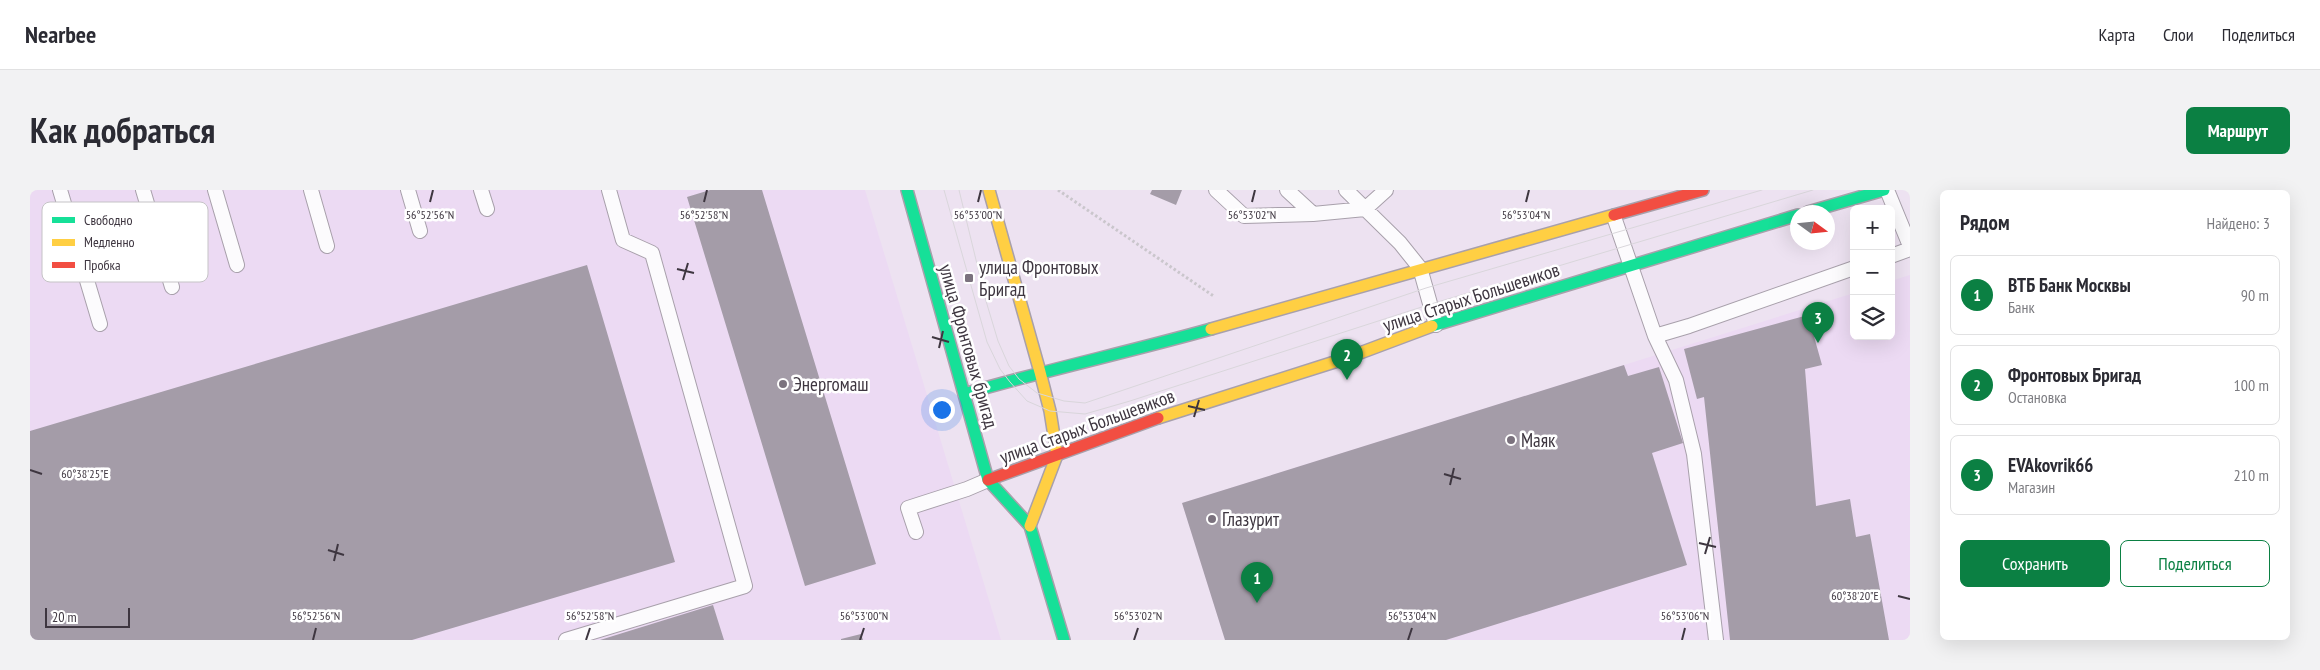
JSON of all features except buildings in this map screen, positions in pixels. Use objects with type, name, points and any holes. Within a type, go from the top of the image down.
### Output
[{"type":"main road","name":"улица Фронтовых бригад","points":[[907,190],[988,480],[1030,526],[1064,640]]},
{"type":"main road","points":[[989,190],[1040,372],[1050,411],[1057,455],[1030,526]]},
{"type":"main road","name":"улица Старых Большевиков","points":[[964,394],[1040,372],[1117,355],[1420,268],[1614,217],[1704,190]]},
{"type":"main road","points":[[1833,205],[1886,190]]},
{"type":"main road","name":"улица Старых Большевиков","points":[[988,480],[1137,425],[1344,359],[1436,325],[1790,218]]},
{"type":"lane","points":[[60,190],[64,202]]},
{"type":"lane","points":[[143,190],[147,202]]},
{"type":"lane","points":[[215,190],[237,265]]},
{"type":"lane","points":[[310,190],[327,246]]},
{"type":"lane","points":[[408,190],[420,231]]},
{"type":"lane","points":[[482,190],[487,209]]},
{"type":"lane","points":[[566,640],[745,586],[652,253],[623,240],[609,190]]},
{"type":"lane","points":[[1216,190],[1244,216],[1313,214],[1365,209],[1386,190]]},
{"type":"lane","points":[[1287,190],[1313,214]]},
{"type":"lane","points":[[1346,190],[1400,243],[1420,268],[1436,325]]},
{"type":"lane","points":[[1886,190],[1910,248],[1895,254]]},
{"type":"lane","points":[[1614,217],[1655,336],[1676,380],[1694,454],[1716,640]]},
{"type":"lane","points":[[1655,336],[1689,326],[1850,269]]},
{"type":"lane","points":[[87,282],[100,324]]},
{"type":"lane","points":[[171,282],[172,287]]},
{"type":"lane","points":[[916,532],[908,508],[967,490],[988,480]]},
{"type":"path","points":[[1058,190],[1216,297]]},
{"type":"shaded area","points":[[30,190],[865,190],[1001,640],[30,640]]},
{"type":"shaded area","points":[[1910,275],[1910,640],[1225,640],[1182,503],[1850,294],[1850,340],[1895,340],[1895,280]]},
{"type":"tram line","points":[[944,190],[987,342],[1000,369],[1027,401],[1050,411],[1085,414],[1431,304],[1813,190]]},
{"type":"tram line","points":[[959,190],[986,301],[998,341],[1009,366],[1019,379],[1037,393],[1064,401],[1085,403],[1426,288],[1762,190]]},
{"type":"traffic: fast","points":[[907,190],[988,480],[1030,526],[1064,640]]},
{"type":"traffic: fast","points":[[1832,205],[1884,190]]},
{"type":"traffic: fast","points":[[1432,326],[1790,217]]},
{"type":"traffic: fast","points":[[964,394],[1211,329]]},
{"type":"traffic: slow","points":[[989,190],[1040,372],[1050,411],[1057,455],[1030,526]]},
{"type":"traffic: slow","points":[[1211,329],[1614,215]]},
{"type":"traffic: slow","points":[[1158,418],[1344,359],[1432,326]]},
{"type":"traffic: jam","points":[[1614,215],[1703,190]]},
{"type":"traffic: jam","points":[[988,480],[1158,418]]},
{"type":"place","name":"улица Фронтовых Бригад","points":[[969,278]]},
{"type":"place","name":"EVAkovrik66","points":[[1818,343]]},
{"type":"place","name":"Фронтовых Бригад","points":[[1347,380]]},
{"type":"place","name":"Энергомаш","points":[[783,384]]},
{"type":"place","name":"Маяк","points":[[1511,440]]},
{"type":"place","name":"Глазурит","points":[[1212,519]]},
{"type":"place","name":"ВТБ Банк Москвы","points":[[1257,603]]}]
